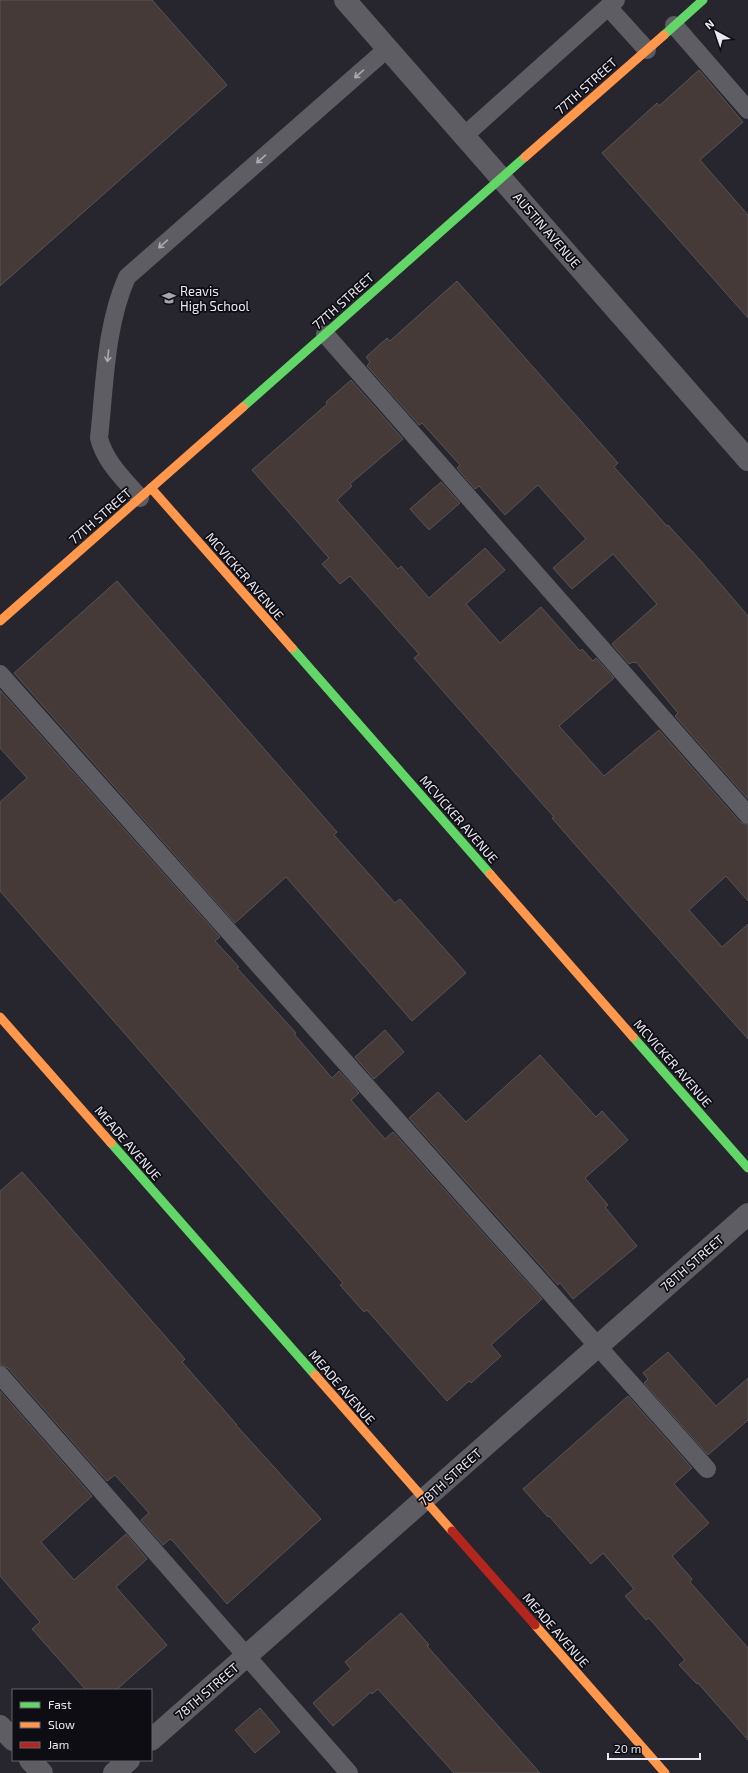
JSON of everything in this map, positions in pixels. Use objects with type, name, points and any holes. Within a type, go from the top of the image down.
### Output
[{"type":"street","name":"AUSTIN AVENUE","points":[[345,0],[465,135],[748,460]]},
{"type":"street","name":"77TH STREET","points":[[0,621],[703,0]]},
{"type":"street","name":"MCVICKER AVENUE","points":[[145,493],[748,1168]]},
{"type":"street","name":"MEADE AVENUE","points":[[0,1017],[665,1773]]},
{"type":"street","name":"78TH STREET","points":[[152,1739],[748,1214]]},
{"type":"street","points":[[0,1726],[12,1739]]},
{"type":"street","points":[[31,1761],[42,1773]]},
{"type":"street","points":[[114,1773],[127,1761]]},
{"type":"lane","points":[[465,135],[612,3],[647,50]]},
{"type":"lane","points":[[674,26],[748,110]]},
{"type":"lane","points":[[145,493],[107,459],[102,450],[99,438],[111,329],[120,295],[127,277],[388,48]]},
{"type":"lane","points":[[325,334],[748,816]]},
{"type":"lane","points":[[0,674],[707,1469]]},
{"type":"lane","points":[[0,1376],[349,1773]]},
{"type":"building","points":[[0,0],[152,0],[227,85],[0,286]]},
{"type":"building","points":[[699,70],[743,122],[700,160],[748,215],[748,318],[602,153],[657,103],[659,106]]},
{"type":"building","points":[[457,281],[618,463],[614,467],[700,560],[748,616],[748,799],[675,716],[678,713],[636,662],[629,664],[612,644],[657,604],[613,554],[572,589],[553,568],[586,539],[538,485],[505,515],[479,486],[475,489],[457,468],[460,465],[422,423],[419,425],[367,366],[370,362],[366,357],[387,338],[390,341]]},
{"type":"building","points":[[351,380],[403,439],[350,484],[352,486],[337,500],[398,569],[401,566],[429,598],[485,548],[505,570],[466,604],[500,643],[541,607],[580,651],[582,649],[593,661],[596,658],[614,678],[559,726],[604,776],[659,730],[740,822],[748,825],[748,901],[726,876],[689,910],[722,947],[748,924],[748,1039],[579,849],[552,818],[554,817],[414,658],[419,654],[350,576],[340,584],[322,564],[329,558],[252,470],[327,404],[326,402]]},
{"type":"building","points":[[441,482],[460,503],[429,530],[410,509]]},
{"type":"building","points":[[117,581],[337,832],[334,835],[395,903],[400,899],[466,973],[412,1021],[286,877],[235,923],[14,673]]},
{"type":"building","points":[[0,690],[220,937],[215,941],[239,967],[237,968],[296,1033],[294,1034],[332,1078],[339,1071],[359,1093],[351,1100],[385,1139],[393,1132],[542,1299],[491,1345],[501,1356],[471,1383],[469,1381],[447,1401],[367,1310],[364,1312],[340,1285],[343,1283],[0,891],[0,802],[27,778],[0,748]]},
{"type":"building","points":[[385,1030],[404,1052],[374,1079],[355,1057]]},
{"type":"building","points":[[540,1055],[596,1117],[602,1111],[628,1140],[585,1178],[608,1205],[605,1207],[637,1246],[573,1299],[560,1283],[558,1285],[409,1118],[438,1092],[466,1122]]},
{"type":"building","points":[[22,1172],[185,1359],[182,1362],[236,1425],[321,1519],[227,1604],[173,1541],[170,1539],[163,1545],[141,1520],[149,1513],[115,1475],[107,1481],[8,1368],[0,1365],[0,1191]]},
{"type":"building","points":[[668,1352],[716,1406],[748,1378],[748,1420],[708,1455],[644,1383],[648,1379],[643,1373]]},
{"type":"building","points":[[0,1391],[92,1496],[41,1542],[74,1580],[126,1534],[147,1559],[116,1587],[167,1645],[117,1689],[85,1689],[32,1629],[40,1622],[0,1576]]},
{"type":"building","points":[[628,1396],[692,1468],[674,1484],[709,1523],[672,1556],[692,1579],[690,1582],[748,1648],[748,1740],[698,1683],[697,1684],[679,1665],[685,1660],[649,1618],[646,1620],[625,1596],[634,1589],[603,1553],[591,1564],[523,1489]]},
{"type":"building","points":[[401,1613],[429,1645],[427,1646],[540,1773],[454,1773],[378,1689],[372,1694],[371,1692],[333,1726],[313,1703],[351,1669],[345,1662]]},
{"type":"building","points":[[260,1708],[280,1732],[255,1753],[235,1730]]},
{"type":"traffic: fast","points":[[664,35],[703,0]]},
{"type":"traffic: fast","points":[[243,407],[525,157]]},
{"type":"traffic: fast","points":[[292,648],[490,874]]},
{"type":"traffic: fast","points":[[633,1037],[748,1168]]},
{"type":"traffic: fast","points":[[111,1143],[315,1375]]},
{"type":"traffic: slow","points":[[525,157],[664,35]]},
{"type":"traffic: slow","points":[[0,621],[243,407]]},
{"type":"traffic: slow","points":[[151,488],[292,648]]},
{"type":"traffic: slow","points":[[490,874],[633,1037]]},
{"type":"traffic: slow","points":[[0,1017],[111,1143]]},
{"type":"traffic: slow","points":[[315,1375],[452,1531]]},
{"type":"traffic: slow","points":[[535,1625],[665,1773]]},
{"type":"traffic: jam","points":[[452,1531],[535,1625]]},
{"type":"place","name":"Reavis High School","points":[[169,298]]}]
